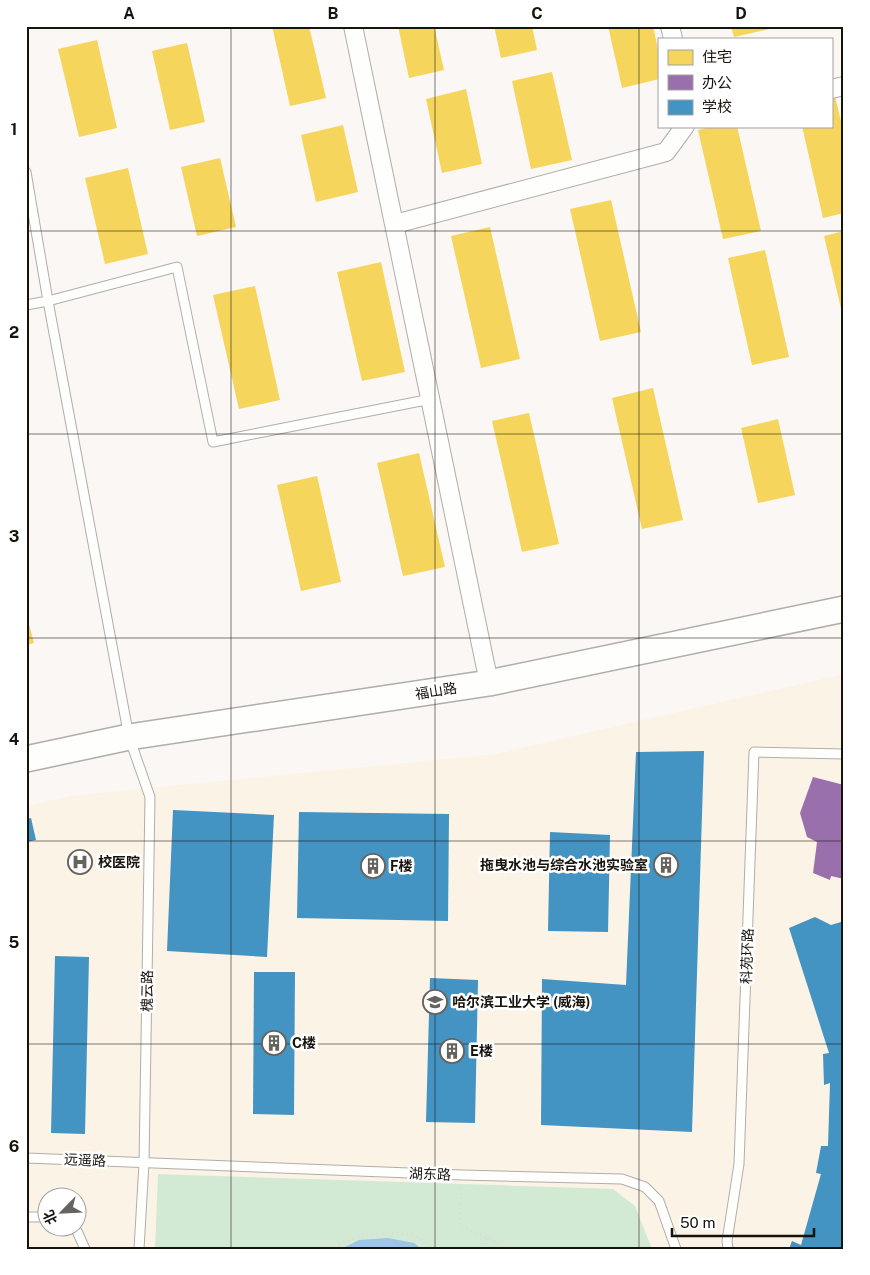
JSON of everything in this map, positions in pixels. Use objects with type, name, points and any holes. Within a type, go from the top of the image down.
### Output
[{"type":"main road","name":"福山路","points":[[26,760],[129,737],[489,683],[844,608]]},
{"type":"street","points":[[353,26],[489,683]]},
{"type":"street","points":[[395,224],[666,152],[684,128]]},
{"type":"lane","name":"槐云路","points":[[26,172],[129,737],[150,797],[144,1163],[139,1249]]},
{"type":"lane","points":[[26,305],[177,267],[213,442],[431,399]]},
{"type":"lane","name":"科苑环路","points":[[728,1249],[727,1241],[739,1164],[754,752],[844,754]]},
{"type":"lane","name":"远遥路","points":[[26,1158],[144,1163]]},
{"type":"lane","name":"湖东路","points":[[144,1163],[622,1179],[645,1187],[659,1201],[676,1249]]},
{"type":"path","points":[[462,1175],[460,1226],[487,1237],[504,1249]]},
{"type":"path","points":[[330,1249],[359,1236],[385,1232],[414,1235],[432,1249]]},
{"type":"path","points":[[484,1249],[487,1237]]},
{"type":"shaded area","name":"哈尔滨工业大学 (威海)","points":[[844,674],[844,1249],[26,1249],[26,806],[70,796],[495,754]]},
{"type":"green space","points":[[158,1174],[613,1189],[635,1206],[652,1249],[155,1249]]},
{"type":"water","points":[[388,1238],[414,1243],[422,1249],[341,1249],[359,1240]]},
{"type":"building: 住宅","points":[[272,26],[309,26],[326,98],[290,106]]},
{"type":"building: 住宅","points":[[398,26],[434,26],[444,70],[409,78]]},
{"type":"building: 住宅","points":[[494,26],[532,26],[537,50],[501,58]]},
{"type":"building: 住宅","points":[[608,26],[653,26],[658,49],[658,79],[622,88]]},
{"type":"building: 住宅","points":[[731,26],[778,26],[778,27],[734,37]]},
{"type":"building: 住宅","points":[[97,40],[117,128],[79,137],[58,49]]},
{"type":"building: 住宅","points":[[187,43],[205,122],[170,130],[152,51]]},
{"type":"building: 住宅","points":[[552,72],[572,160],[531,169],[512,81]]},
{"type":"building: 住宅","points":[[466,89],[482,164],[442,173],[426,99]]},
{"type":"building: 住宅","points":[[835,96],[844,134],[844,213],[823,218],[802,128],[832,128],[832,97]]},
{"type":"building: 住宅","points":[[343,125],[358,192],[316,202],[301,135]]},
{"type":"building: 住宅","points":[[706,128],[737,128],[761,231],[723,239],[698,130]]},
{"type":"building: 住宅","points":[[220,158],[236,227],[197,236],[181,167]]},
{"type":"building: 住宅","points":[[128,168],[148,254],[105,264],[85,178]]},
{"type":"building: 住宅","points":[[611,200],[641,332],[600,341],[570,209]]},
{"type":"building: 住宅","points":[[490,227],[520,359],[481,368],[451,236]]},
{"type":"building: 住宅","points":[[844,231],[844,317],[843,317],[824,236]]},
{"type":"building: 住宅","points":[[765,250],[789,357],[752,365],[728,258]]},
{"type":"building: 住宅","points":[[381,262],[405,372],[362,381],[337,272]]},
{"type":"building: 住宅","points":[[255,286],[280,400],[239,409],[213,295]]},
{"type":"building: 住宅","points":[[653,388],[683,520],[642,529],[612,398]]},
{"type":"building: 住宅","points":[[529,413],[559,544],[522,552],[492,421]]},
{"type":"building: 住宅","points":[[778,419],[795,495],[758,503],[741,428]]},
{"type":"building: 住宅","points":[[419,453],[445,567],[403,576],[377,463]]},
{"type":"building: 住宅","points":[[317,476],[341,582],[301,591],[277,485]]},
{"type":"building: 住宅","points":[[26,613],[34,643],[26,645]]},
{"type":"building: 办公","points":[[813,777],[844,785],[844,879],[831,876],[830,880],[813,873],[817,842],[807,837],[800,813]]},
{"type":"building: 学校","name":"拖曳水池与综合水池实验室","points":[[704,751],[692,1132],[541,1125],[542,979],[626,985],[636,752]]},
{"type":"building: 学校","points":[[173,810],[274,815],[267,957],[167,951]]},
{"type":"building: 学校","name":"F楼","points":[[299,812],[449,814],[448,921],[297,918]]},
{"type":"building: 学校","points":[[31,818],[36,840],[26,842],[26,819]]},
{"type":"building: 学校","points":[[550,832],[610,835],[608,932],[548,931]]},
{"type":"building: 学校","points":[[815,917],[831,925],[844,921],[844,1249],[789,1249],[792,1241],[801,1245],[821,1174],[816,1173],[821,1146],[828,1146],[830,1083],[824,1085],[823,1054],[829,1053],[789,928]]},
{"type":"building: 学校","points":[[55,956],[89,957],[85,1134],[51,1133]]},
{"type":"building: 学校","name":"C楼","points":[[254,972],[295,972],[294,1115],[253,1114]]},
{"type":"building: 学校","name":"E楼","points":[[430,978],[478,980],[475,1123],[426,1122]]},
{"type":"place","name":"校医院","points":[[80,862]]},
{"type":"place","name":"拖曳水池与综合水池实验室","points":[[666,865]]},
{"type":"place","name":"F楼","points":[[373,866]]},
{"type":"place","name":"哈尔滨工业大学 (威海)","points":[[435,1002]]},
{"type":"place","name":"C楼","points":[[274,1043]]},
{"type":"place","name":"E楼","points":[[452,1051]]}]
